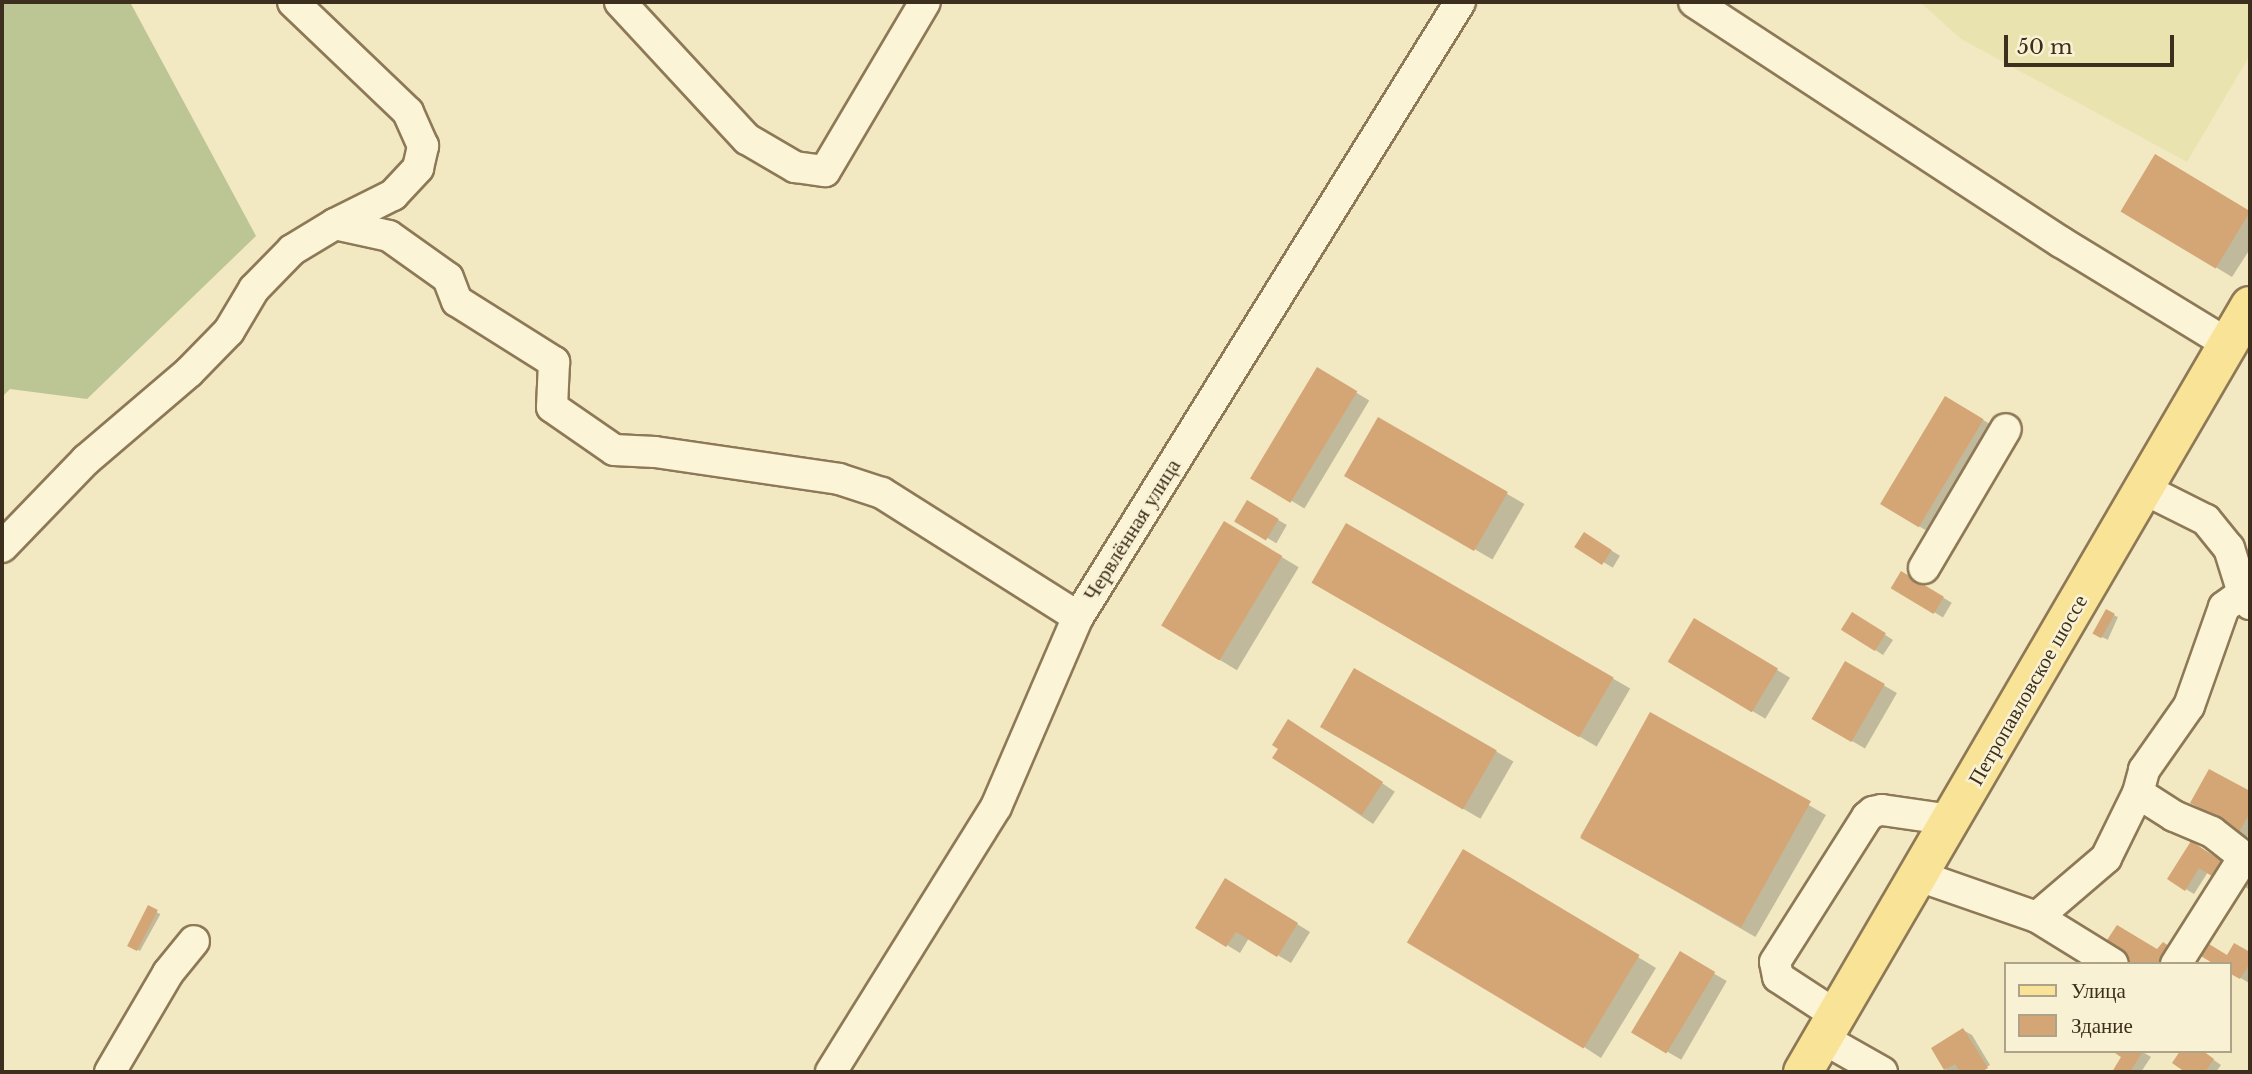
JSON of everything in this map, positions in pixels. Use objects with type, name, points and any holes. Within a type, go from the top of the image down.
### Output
[{"type":"main road","name":"Петропавловское шоссе","points":[[1803,1072],[2250,306]]},
{"type":"street","points":[[2,547],[86,460],[229,331],[254,289],[292,250],[335,224],[394,195],[418,168],[423,146],[408,112],[293,2]]},
{"type":"street","points":[[620,2],[747,139],[794,167],[825,171],[925,2]]},
{"type":"street","name":"Червлённая улица","points":[[831,1072],[996,807],[1077,617],[1460,2]]},
{"type":"street","points":[[1694,2],[2061,242],[2228,344]]},
{"type":"street","points":[[335,224],[389,236],[448,278],[457,301],[554,362],[552,407],[614,450],[655,452],[839,479],[882,493],[1077,617]]},
{"type":"street","points":[[1924,568],[2006,429]]},
{"type":"street","points":[[2038,917],[2106,858],[2138,793],[2144,770],[2189,706],[2224,607],[2247,599],[2229,548],[2206,520],[2144,489]]},
{"type":"street","points":[[2138,793],[2174,816],[2212,832],[2244,857],[2177,962]]},
{"type":"street","points":[[1882,1072],[1829,1027],[1778,978],[1775,962],[1873,811],[1951,820]]},
{"type":"street","points":[[1919,876],[2038,917],[2110,962]]},
{"type":"street","points":[[110,1072],[168,973],[194,941]]},
{"type":"shaded area","points":[[1920,2],[2250,2],[2250,55],[2187,162],[1961,39]]},
{"type":"green space","points":[[2,2],[130,2],[256,236],[87,399],[10,389],[2,397]]},
{"type":"building","points":[[2155,154],[2250,211],[2216,269],[2120,211]]},
{"type":"building","points":[[1317,367],[1357,391],[1290,503],[1250,478]]},
{"type":"building","points":[[1945,396],[1984,419],[1919,527],[1880,504]]},
{"type":"building","points":[[1378,417],[1508,492],[1474,551],[1344,476]]},
{"type":"building","points":[[1247,500],[1279,519],[1266,540],[1234,521]]},
{"type":"building","points":[[1224,521],[1282,556],[1219,661],[1161,626]]},
{"type":"building","points":[[1346,523],[1614,678],[1579,737],[1312,583]]},
{"type":"building","points":[[1584,532],[1612,550],[1602,565],[1574,547]]},
{"type":"building","points":[[1901,571],[1944,597],[1934,614],[1891,588]]},
{"type":"building","points":[[2106,609],[2115,614],[2101,638],[2092,633]]},
{"type":"building","points":[[1852,612],[1886,633],[1875,651],[1841,630]]},
{"type":"building","points":[[1694,618],[1778,668],[1752,712],[1668,662]]},
{"type":"building","points":[[1845,661],[1885,684],[1851,742],[1812,719]]},
{"type":"building","points":[[1354,668],[1497,751],[1463,809],[1320,727]]},
{"type":"building","points":[[1650,712],[1811,801],[1741,927],[1580,838]]},
{"type":"building","points":[[1288,719],[1383,782],[1362,815],[1272,758],[1278,749],[1272,745]]},
{"type":"building","points":[[2209,769],[2250,791],[2250,812],[2235,840],[2212,827],[2217,817],[2190,803]]},
{"type":"building","points":[[2191,841],[2231,867],[2221,882],[2199,868],[2185,891],[2167,879]]},
{"type":"building","points":[[1463,849],[1640,955],[1583,1049],[1407,942]]},
{"type":"building","points":[[1225,878],[1298,923],[1277,957],[1236,932],[1226,947],[1195,928]]},
{"type":"building","points":[[148,905],[158,910],[137,951],[127,946]]},
{"type":"building","points":[[2117,925],[2157,949],[2163,942],[2177,952],[2168,962],[2129,962],[2103,946]]},
{"type":"building","points":[[2204,941],[2227,955],[2234,943],[2250,952],[2250,963],[2240,979],[2231,974],[2231,962],[2211,962],[2196,953]]},
{"type":"building","points":[[1680,951],[1715,972],[1666,1054],[1631,1032]]},
{"type":"building","points":[[1963,1028],[1988,1068],[1981,1072],[1960,1072],[1955,1064],[1944,1070],[1931,1048]]},
{"type":"building","points":[[2115,1053],[2142,1053],[2130,1072],[2112,1072],[2121,1057]]},
{"type":"building","points":[[2179,1053],[2206,1053],[2214,1059],[2205,1072],[2185,1072],[2172,1063]]}]
